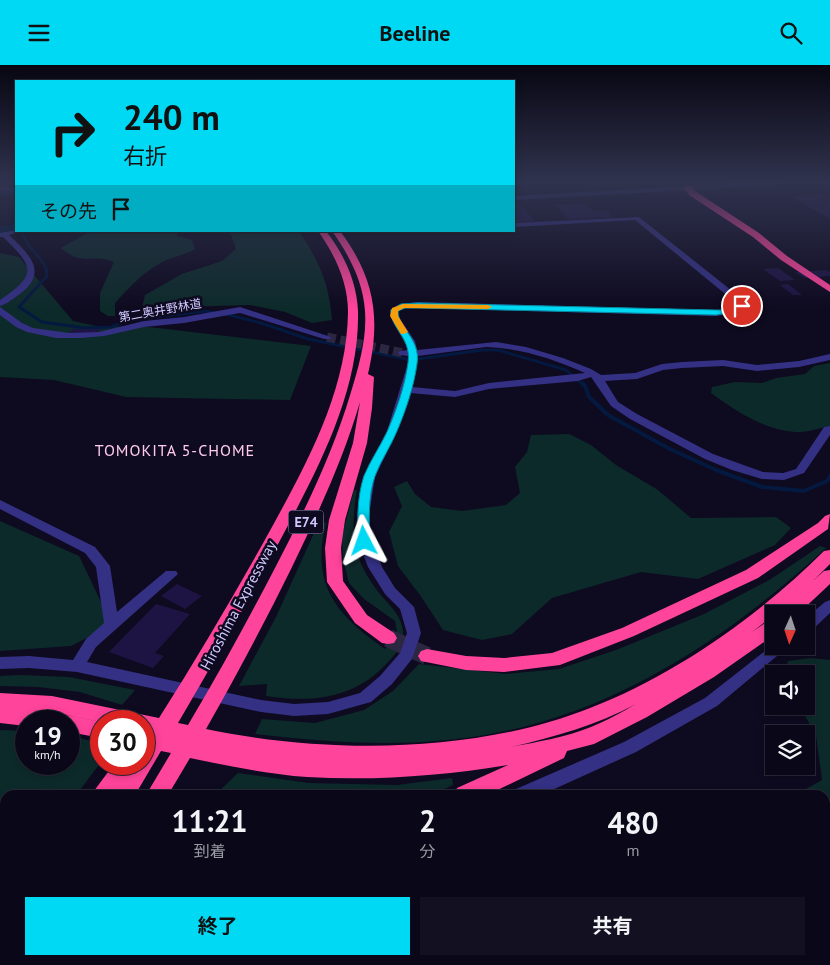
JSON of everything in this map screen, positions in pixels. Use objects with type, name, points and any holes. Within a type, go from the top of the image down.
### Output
[{"type":"highway","points":[[741,225],[784,258],[830,289]]},
{"type":"highway","points":[[749,225],[830,278]]},
{"type":"highway","name":"Hiroshima Expressway","points":[[155,743],[233,613],[310,466],[329,420],[342,379],[351,340],[353,310],[349,285],[342,262],[323,232]]},
{"type":"highway","name":"Hiroshima Expressway","points":[[160,790],[216,695],[261,613],[304,527],[332,465],[349,421],[369,341],[370,310],[365,284],[356,261],[337,232]]},
{"type":"highway","points":[[369,341],[366,408],[360,443],[337,520],[334,548],[335,582],[361,619],[388,638]]},
{"type":"highway","points":[[427,656],[466,663],[504,665],[554,660],[628,632],[752,574],[823,526],[830,519]]},
{"type":"highway","points":[[155,726],[249,753],[405,754],[514,739],[584,719],[643,693],[736,636],[810,576],[830,555]]},
{"type":"highway","points":[[797,605],[830,575]]},
{"type":"highway","points":[[155,723],[233,613]]},
{"type":"highway","points":[[476,790],[596,735],[691,683],[765,633]]},
{"type":"highway","points":[[0,701],[52,704],[90,712]]},
{"type":"highway","points":[[0,715],[15,717]]},
{"type":"highway","points":[[155,740],[249,753],[329,769],[390,769],[468,762],[514,755],[596,735]]},
{"type":"highway","points":[[106,790],[117,775]]},
{"type":"highway","name":"Hiroshima Expressway","points":[[126,790],[136,775]]},
{"type":"street","points":[[0,663],[29,662],[77,666],[261,706],[294,710],[328,708],[365,698],[386,680],[407,655],[414,633],[407,607],[390,591],[374,567],[364,541],[363,515],[369,477],[392,431],[406,390],[410,341],[394,316],[394,310],[403,306],[716,313],[740,310],[742,306],[738,300],[646,225]]},
{"type":"street","points":[[2,235],[17,232]]},
{"type":"street","points":[[0,304],[30,279],[32,269],[22,252],[2,235]]},
{"type":"street","name":"第二奥井野林道","points":[[0,310],[17,324],[36,331],[65,335],[93,335],[139,324],[182,320],[240,310],[327,337]]},
{"type":"street","points":[[408,353],[500,344],[570,364],[596,376],[610,401],[618,407],[676,441],[719,461],[760,475],[787,477],[801,471],[830,429]]},
{"type":"street","points":[[406,390],[455,394],[489,386],[596,376],[622,378],[637,376],[662,367],[682,365],[723,363],[757,369],[799,364],[830,357]]},
{"type":"street","points":[[0,504],[90,550],[102,566],[112,625]]},
{"type":"street","points":[[77,666],[91,643],[171,574]]},
{"type":"street","points":[[815,619],[830,605]]},
{"type":"street","points":[[533,790],[630,747],[711,702],[771,655]]},
{"type":"green space","points":[[89,232],[178,232],[177,236],[192,240],[195,249],[163,262],[147,272],[115,303],[115,316],[108,316],[100,311],[100,293],[114,262],[75,257],[61,248]]},
{"type":"green space","points":[[227,232],[300,232],[312,252],[326,283],[332,320],[312,323],[285,312],[250,305],[142,308],[145,295],[182,274],[222,261],[236,249],[231,235]]},
{"type":"green space","points":[[0,253],[19,257],[73,321],[97,326],[149,327],[311,346],[290,400],[126,397],[54,380],[0,377]]},
{"type":"green space","points":[[830,363],[830,426],[799,432],[772,428],[740,413],[711,393],[712,387],[735,382],[762,383],[776,378],[805,374],[814,366]]},
{"type":"green space","points":[[569,434],[591,445],[616,465],[658,490],[691,518],[776,517],[791,528],[775,545],[698,579],[641,572],[552,598],[512,634],[482,640],[443,630],[398,566],[389,532],[402,506],[394,487],[407,481],[415,494],[431,507],[462,511],[506,505],[520,493],[515,467],[527,452],[531,435]]},
{"type":"green space","points":[[354,490],[357,490],[354,519],[355,545],[364,569],[371,581],[395,611],[400,621],[403,636],[399,649],[375,674],[361,684],[347,691],[332,695],[300,699],[283,698],[266,696],[267,684],[239,686],[276,617],[319,522],[326,523],[322,545],[322,564],[325,581],[341,611],[368,637],[385,649],[397,632],[395,621],[364,599],[349,583],[343,559],[342,536]]},
{"type":"green space","points":[[0,521],[79,556],[112,625],[71,646],[0,651]]},
{"type":"green space","points":[[820,546],[826,548],[751,611],[710,640],[669,666],[625,689],[580,709],[533,724],[485,735],[428,742],[341,742],[255,734],[262,719],[315,723],[364,710],[393,691],[419,664],[506,674],[559,669],[616,650],[704,614],[771,579]]},
{"type":"green space","points":[[811,658],[830,660],[830,790],[804,790],[822,780],[815,725],[810,725],[805,715],[815,715],[815,665],[787,665],[788,661]]},
{"type":"green space","points":[[0,676],[69,677],[135,690],[122,705],[80,692],[38,687],[0,686]]},
{"type":"green space","points":[[0,730],[15,731],[15,775],[80,775],[80,738],[90,741],[91,775],[80,790],[0,790]]},
{"type":"green space","points":[[238,773],[308,783],[397,785],[452,778],[453,785],[442,790],[220,790]]},
{"type":"building","points":[[778,268],[795,280],[780,281],[763,269]]},
{"type":"building","points":[[826,270],[830,272],[830,276],[805,278],[795,272]]},
{"type":"building","points":[[788,284],[802,295],[793,295],[780,285]]},
{"type":"building","points":[[72,329],[100,329],[97,333],[69,334]]},
{"type":"building","points":[[177,584],[202,596],[185,609],[161,596]]},
{"type":"building","points":[[156,604],[190,614],[155,653],[164,656],[153,668],[109,652]]},
{"type":"waterway","points":[[0,231],[15,229]]},
{"type":"waterway","points":[[21,232],[47,271]]},
{"type":"waterway","points":[[46,270],[47,276],[19,307],[42,322],[85,328],[111,327],[126,321],[205,311],[215,313]]},
{"type":"waterway","points":[[225,314],[261,323],[308,339],[411,360],[482,350],[498,350],[566,370],[583,385]]},
{"type":"waterway","points":[[582,383],[589,397],[608,415],[670,449],[716,470],[762,487],[804,491],[827,481],[830,476]]},
{"type":"tunnel","points":[[327,337],[403,353]]},
{"type":"tunnel","points":[[388,638],[427,656]]},
{"type":"slow traffic","points":[[404,332],[394,316],[394,310],[403,306],[488,307]]},
{"type":"district","name":"TOMOKITA 5-CHOME","points":[[175,450]]},
{"type":"route","points":[[364,541],[363,515],[369,477],[392,431],[413,363],[410,341],[394,316],[394,310],[403,306],[418,305],[716,313],[733,312],[740,310],[742,306]]}]
